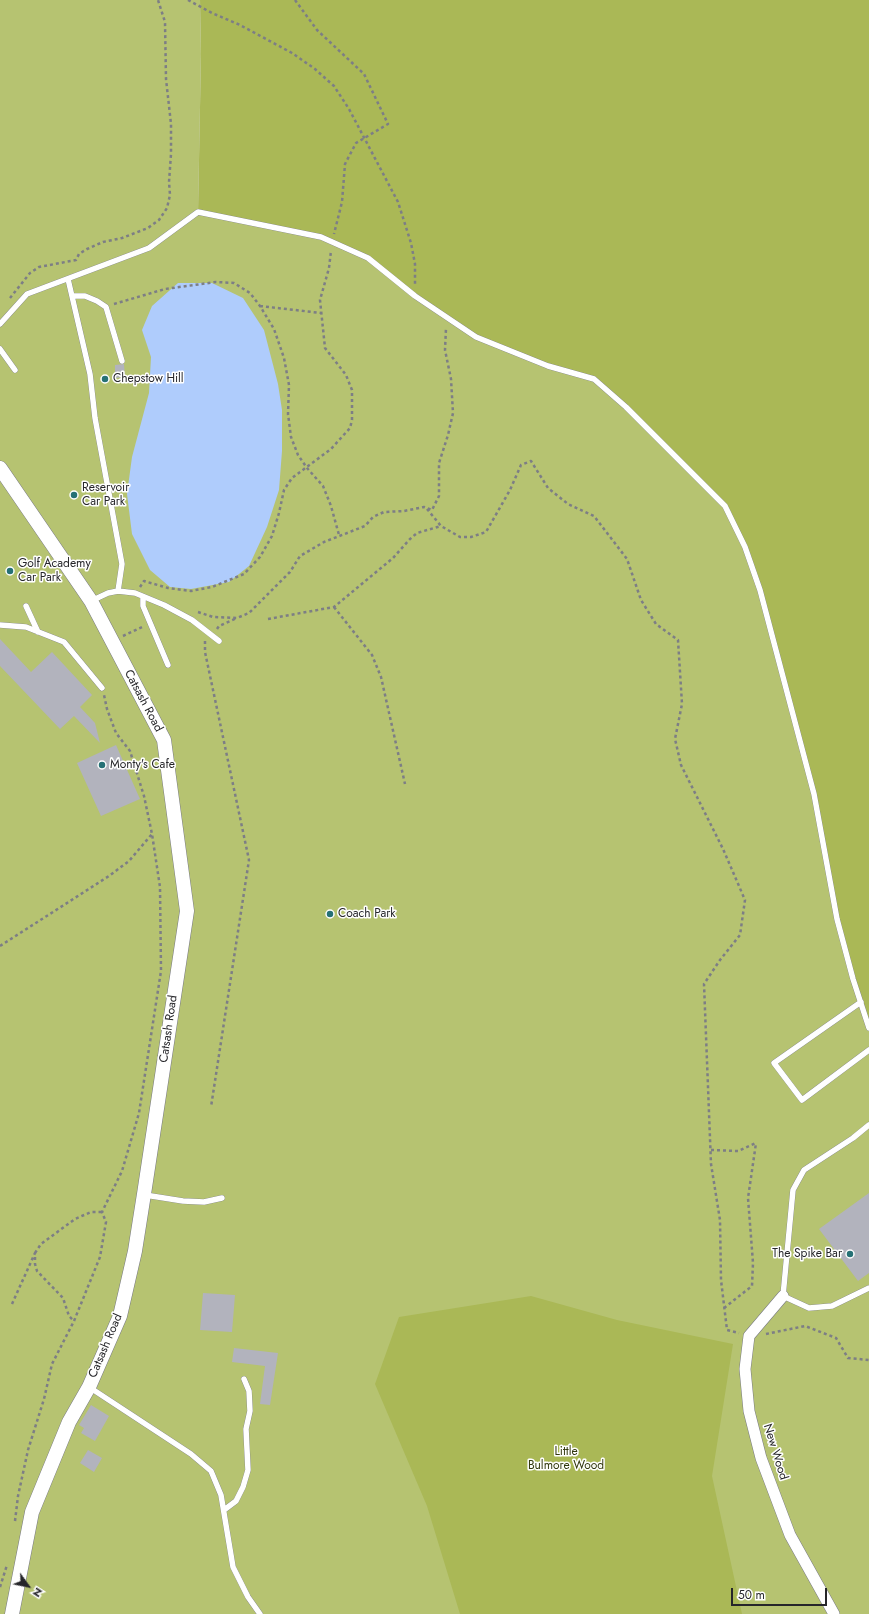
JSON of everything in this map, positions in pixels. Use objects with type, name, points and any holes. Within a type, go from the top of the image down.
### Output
[{"type":"street","name":"Catsash Road","points":[[0,468],[91,601],[164,740],[187,911],[135,1251],[120,1316],[89,1387],[69,1422],[32,1512],[12,1614]]},
{"type":"street","points":[[749,1336],[783,1296]]},
{"type":"street","name":"New Wood","points":[[749,1336],[745,1369],[749,1411],[761,1458],[790,1535],[834,1614]]},
{"type":"lane","points":[[0,324],[27,294],[149,248],[198,212],[321,238],[333,243],[368,258],[415,296],[476,337],[548,366],[594,380],[626,407],[725,506],[745,547],[760,590],[814,794],[837,919],[869,1028]]},
{"type":"lane","points":[[68,279],[90,374],[95,418],[122,564],[118,591]]},
{"type":"lane","points":[[72,296],[85,296],[106,307],[122,361]]},
{"type":"lane","points":[[0,349],[15,370]]},
{"type":"lane","points":[[91,601],[108,593],[118,591],[135,593],[164,605],[192,620],[219,641]]},
{"type":"lane","points":[[143,597],[144,606],[168,665]]},
{"type":"lane","points":[[26,606],[38,632]]},
{"type":"lane","points":[[0,625],[26,627],[64,642],[102,688]]},
{"type":"lane","points":[[861,1002],[774,1063],[802,1100],[869,1050]]},
{"type":"lane","points":[[869,1125],[853,1138],[804,1170],[793,1190],[783,1296],[809,1308],[832,1306],[869,1288]]},
{"type":"lane","points":[[144,1194],[183,1201],[204,1202],[222,1198]]},
{"type":"lane","points":[[224,1510],[236,1501],[243,1487],[248,1470],[246,1429],[250,1411],[249,1391],[244,1379]]},
{"type":"lane","points":[[89,1387],[192,1454],[211,1471],[221,1495],[233,1567],[248,1597],[260,1614]]},
{"type":"path","points":[[7,301],[30,274],[39,267],[76,260],[79,254],[87,249],[103,242],[122,238],[148,228],[159,220],[167,208],[170,195],[168,182],[171,154],[171,124],[166,79],[165,22],[158,0]]},
{"type":"path","points":[[188,0],[212,13],[240,25],[292,53],[315,69],[334,86],[349,108],[398,202],[415,264],[415,296]]},
{"type":"path","points":[[135,593],[144,581],[168,588],[191,590],[212,587],[244,574],[260,557],[272,536],[280,513],[284,490],[292,478],[330,450],[350,428],[352,420],[352,390],[346,375],[325,348],[320,300],[342,202],[345,164],[356,143],[388,124],[364,74],[317,30],[295,0]]},
{"type":"path","points":[[106,307],[165,290],[216,282],[234,283],[250,293],[274,329],[284,358],[289,385],[288,414],[291,437],[298,454],[307,468],[323,486],[331,506],[339,535]]},
{"type":"path","points":[[260,306],[321,313]]},
{"type":"path","points":[[211,1107],[249,860],[205,652],[206,641],[219,626],[249,613],[290,572],[300,556],[339,535],[365,526],[373,517],[384,512],[404,511],[424,507],[432,510],[439,496],[439,463],[453,413],[451,379],[445,350],[447,317]]},
{"type":"path","points":[[427,509],[441,526],[460,537],[471,537],[486,532],[510,490],[521,465],[530,461],[548,488],[568,504],[594,516],[627,559],[641,600],[656,624],[678,640],[682,704],[675,739],[681,765],[724,849],[745,900],[740,935],[720,960],[704,984],[711,1164],[720,1220],[721,1280],[727,1330],[749,1336],[772,1334],[804,1326],[836,1338],[848,1358],[869,1360]]},
{"type":"path","points":[[268,619],[334,607],[393,558],[417,533],[441,526]]},
{"type":"path","points":[[334,607],[372,655],[381,678],[405,784]]},
{"type":"path","points":[[196,612],[213,617],[237,618]]},
{"type":"path","points":[[112,641],[150,622]]},
{"type":"path","points":[[15,1525],[18,1496],[28,1450],[44,1399],[52,1364],[74,1321],[100,1257],[106,1222],[102,1212],[122,1171],[140,1113],[161,971],[160,887],[152,834],[144,796],[130,751],[116,734],[102,688]]},
{"type":"path","points":[[0,946],[109,876],[129,861],[152,834]]},
{"type":"path","points":[[711,1150],[738,1150],[756,1143],[748,1198],[753,1263],[752,1286],[724,1308]]},
{"type":"path","points":[[12,1304],[41,1244],[75,1219],[91,1212],[102,1212]]},
{"type":"path","points":[[36,1254],[35,1264],[37,1270],[63,1298],[69,1316],[74,1321]]},
{"type":"path","points":[[0,1587],[8,1560]]},
{"type":"green space","points":[[0,0],[200,0],[201,54],[198,212],[321,237],[368,258],[594,379],[725,506],[745,547],[784,682],[869,1030],[869,1614],[0,1614]]},
{"type":"green space","points":[[200,0],[869,0],[869,1028],[837,919],[814,794],[760,590],[725,506],[594,379],[548,366],[476,337],[368,258],[321,238],[198,212],[201,54]]},
{"type":"green space","name":"Little Bulmore Wood","points":[[531,1296],[617,1320],[733,1344],[712,1476],[742,1614],[460,1614],[427,1506],[375,1384],[399,1317]]},
{"type":"water","points":[[178,283],[212,283],[243,298],[264,330],[278,384],[282,410],[282,451],[279,490],[267,527],[249,566],[229,582],[191,589],[170,587],[150,570],[132,534],[127,494],[132,457],[149,393],[151,357],[142,330],[152,306]]},
{"type":"building","points":[[124,364],[125,377],[115,378],[115,365]]},
{"type":"building","points":[[0,639],[31,672],[52,652],[92,695],[80,707],[95,723],[100,743],[74,716],[60,729],[0,666]]},
{"type":"building","points":[[116,745],[140,799],[101,816],[77,763]]},
{"type":"building","points":[[869,1193],[869,1273],[858,1281],[819,1229]]},
{"type":"building","points":[[203,1293],[235,1295],[232,1332],[200,1330]]},
{"type":"building","points":[[234,1348],[278,1353],[270,1405],[260,1404],[265,1366],[232,1362]]},
{"type":"building","points":[[91,1405],[109,1416],[95,1441],[81,1433],[84,1428],[79,1425]]},
{"type":"building","points":[[88,1450],[102,1458],[94,1472],[80,1463]]},
{"type":"place","name":"Chepstow Hill","points":[[105,379]]},
{"type":"place","name":"Reservoir Car Park","points":[[74,495]]},
{"type":"place","name":"Golf Academy Car Park","points":[[10,571]]},
{"type":"place","name":"Monty's Cafe","points":[[102,765]]},
{"type":"place","name":"Coach Park","points":[[330,914]]},
{"type":"place","name":"The Spike Bar","points":[[850,1254]]}]
